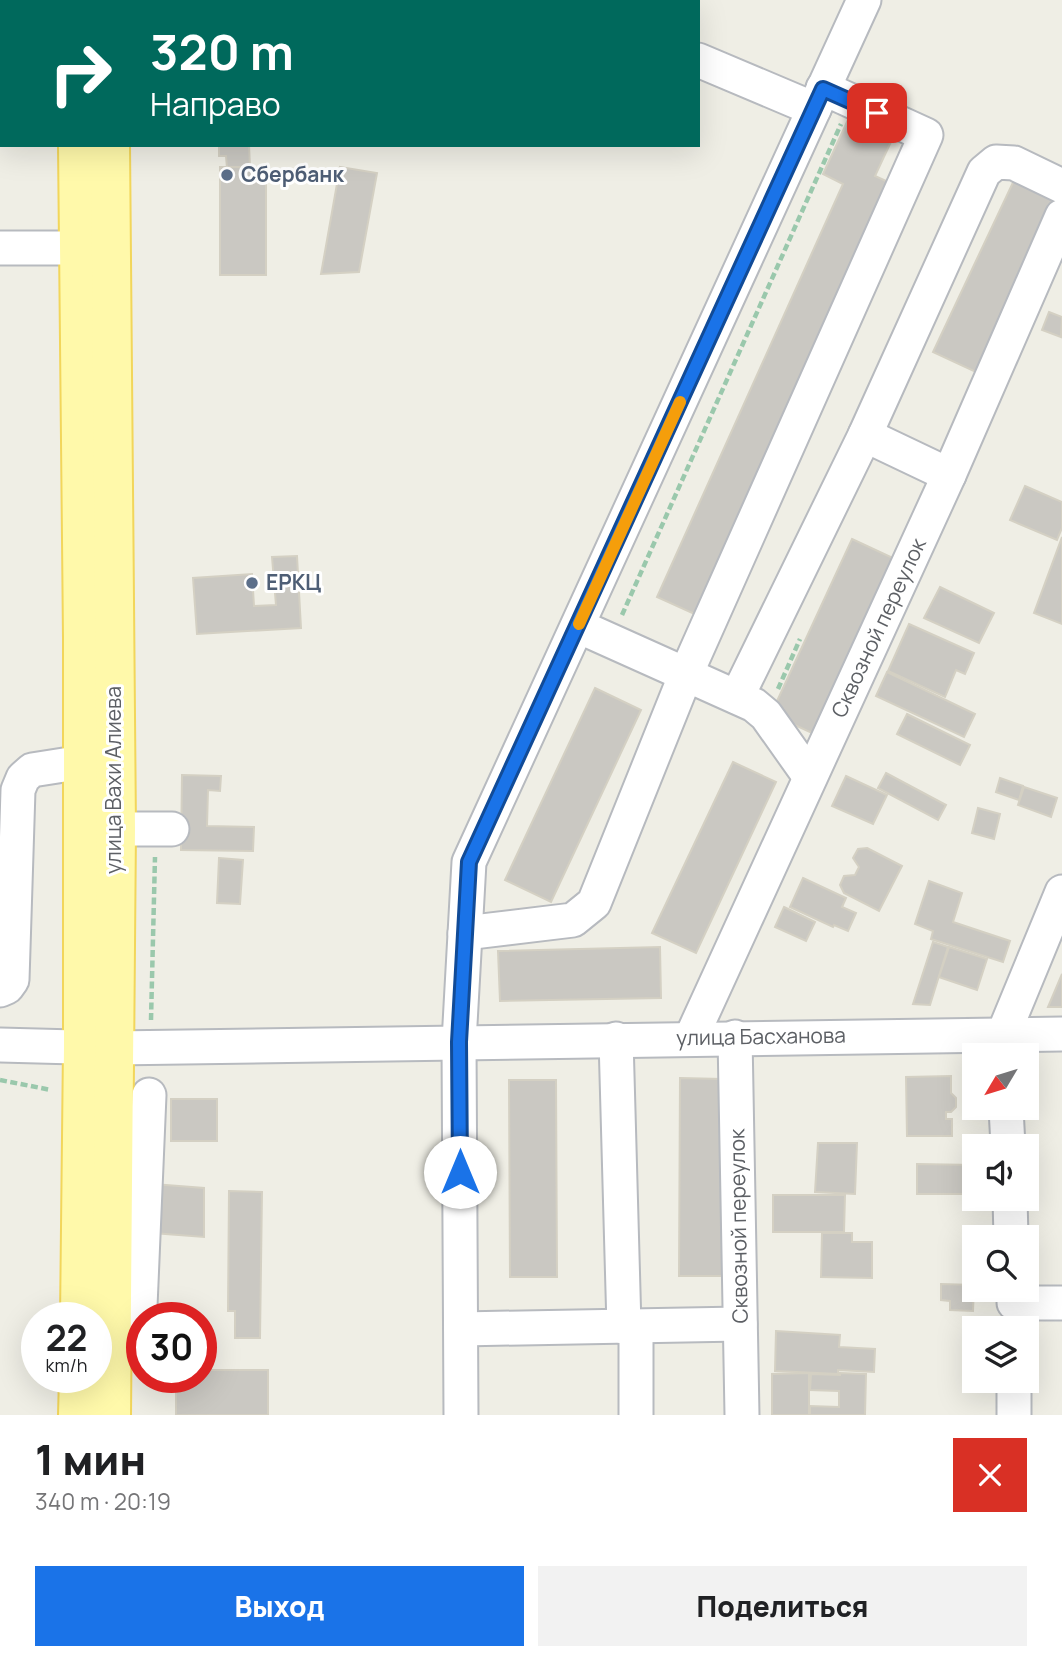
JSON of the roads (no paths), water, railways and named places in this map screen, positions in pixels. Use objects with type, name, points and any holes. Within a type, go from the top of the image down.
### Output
[{"type":"main road","name":"улица Вахи Алиева","points":[[78,147],[83,762],[98,1047],[118,1313]]},
{"type":"main road","name":"улица Вахи Алиева","points":[[110,147],[116,829],[98,1047],[137,1110],[111,1415]]},
{"type":"main road","points":[[78,1415],[79,1393]]},
{"type":"street","points":[[461,1415],[459,1042],[469,862],[578,626],[830,100],[864,0]]},
{"type":"street","points":[[465,933],[573,920],[594,903],[687,674],[926,135],[830,100],[700,61]]},
{"type":"street","points":[[737,696],[865,435],[984,172],[996,162],[1014,163],[1062,186]]},
{"type":"street","name":"Сквозной переулок","points":[[691,1038],[949,475],[1062,216]]},
{"type":"street","points":[[0,248],[78,248]]},
{"type":"street","points":[[865,435],[949,475]]},
{"type":"street","points":[[578,626],[754,705],[766,715],[810,777]]},
{"type":"street","points":[[0,990],[7,987],[12,980],[18,790],[23,778],[32,770],[83,762]]},
{"type":"street","points":[[116,829],[164,828]]},
{"type":"street","points":[[1005,1043],[1062,891]]},
{"type":"street","name":"улица Басханова","points":[[1015,1043],[1062,1034]]},
{"type":"street","name":"Сквозной переулок","points":[[735,1037],[742,1415]]},
{"type":"street","name":"улица Басханова","points":[[0,1045],[150,1047],[735,1037],[962,1044]]},
{"type":"street","points":[[616,1039],[636,1415]]},
{"type":"street","points":[[1014,1307],[1062,1303]]},
{"type":"street","points":[[461,1329],[740,1324]]},
{"type":"street","points":[[1014,1393],[1014,1415]]},
{"type":"place","name":"Сбербанк","points":[[227,175]]},
{"type":"place","name":"ЕРКЦ","points":[[252,583]]}]
